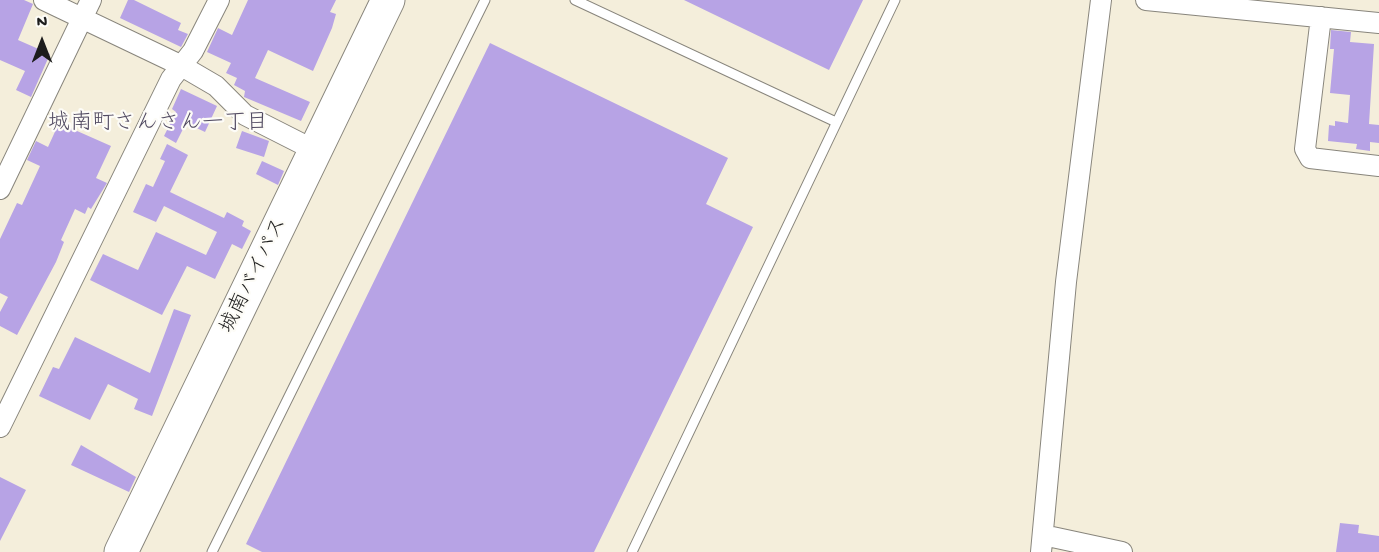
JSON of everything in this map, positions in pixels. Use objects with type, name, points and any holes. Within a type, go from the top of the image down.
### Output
[{"type":"highway","name":"城南バイパス","points":[[121,552],[388,0]]},
{"type":"street","points":[[44,0],[180,65],[216,86],[245,115],[316,151]]},
{"type":"street","points":[[0,189],[91,0]]},
{"type":"street","points":[[0,427],[165,90],[180,65],[193,51],[219,0]]},
{"type":"street","points":[[1101,0],[1066,282],[1042,544],[1122,552]]},
{"type":"street","points":[[1146,0],[1300,8],[1321,17],[1379,23]]},
{"type":"street","points":[[1321,17],[1305,149],[1310,158],[1379,166]]},
{"type":"lane","points":[[212,552],[485,0]]},
{"type":"lane","points":[[575,0],[836,122]]},
{"type":"lane","points":[[632,552],[895,0]]},
{"type":"building","points":[[0,0],[24,0],[33,4],[18,40],[50,54],[31,97],[16,90],[25,71],[0,60]]},
{"type":"building","points":[[128,0],[134,0],[181,23],[178,30],[188,34],[181,47],[120,18]]},
{"type":"building","points":[[248,0],[336,0],[330,12],[336,14],[332,28],[313,71],[268,50],[255,78],[310,102],[301,121],[244,97],[245,91],[234,85],[237,78],[226,73],[231,63],[207,52],[218,28],[232,35]]},
{"type":"building","points":[[684,0],[863,0],[829,70]]},
{"type":"building","points":[[1331,30],[1351,32],[1350,42],[1374,44],[1369,124],[1379,125],[1379,143],[1370,142],[1370,151],[1356,149],[1357,144],[1328,141],[1329,125],[1335,126],[1335,121],[1348,123],[1350,95],[1330,93],[1334,49],[1330,49]]},
{"type":"building","points":[[490,43],[728,158],[706,204],[753,227],[594,552],[262,552],[246,544]]},
{"type":"building","points":[[181,89],[217,106],[205,132],[186,123],[176,143],[164,136],[176,112],[172,109]]},
{"type":"building","points":[[59,123],[111,146],[96,178],[107,183],[91,209],[88,207],[85,214],[75,209],[61,240],[64,242],[56,262],[17,335],[0,326],[0,312],[8,297],[0,293],[0,239],[17,203],[22,205],[40,166],[27,160],[36,141],[48,147]]},
{"type":"building","points":[[242,131],[269,141],[264,157],[236,148]]},
{"type":"building","points":[[167,144],[188,155],[170,192],[224,218],[227,212],[244,221],[242,226],[251,231],[242,249],[232,244],[215,279],[187,266],[162,315],[90,280],[103,254],[138,270],[156,232],[206,255],[217,232],[164,206],[156,222],[133,212],[146,184],[153,187],[165,161],[160,159]]},
{"type":"building","points":[[262,161],[284,171],[278,185],[256,174]]},
{"type":"building","points":[[174,309],[191,315],[152,416],[134,409],[138,399],[108,384],[90,420],[39,396],[53,367],[59,369],[75,337],[150,373]]},
{"type":"building","points":[[81,445],[136,477],[129,492],[71,465]]},
{"type":"building","points":[[0,477],[26,490],[0,541]]},
{"type":"building","points":[[1340,523],[1359,525],[1358,533],[1379,536],[1379,552],[1336,552]]},
{"type":"district","name":"城南町さんさん一丁目","points":[[158,125]]}]
